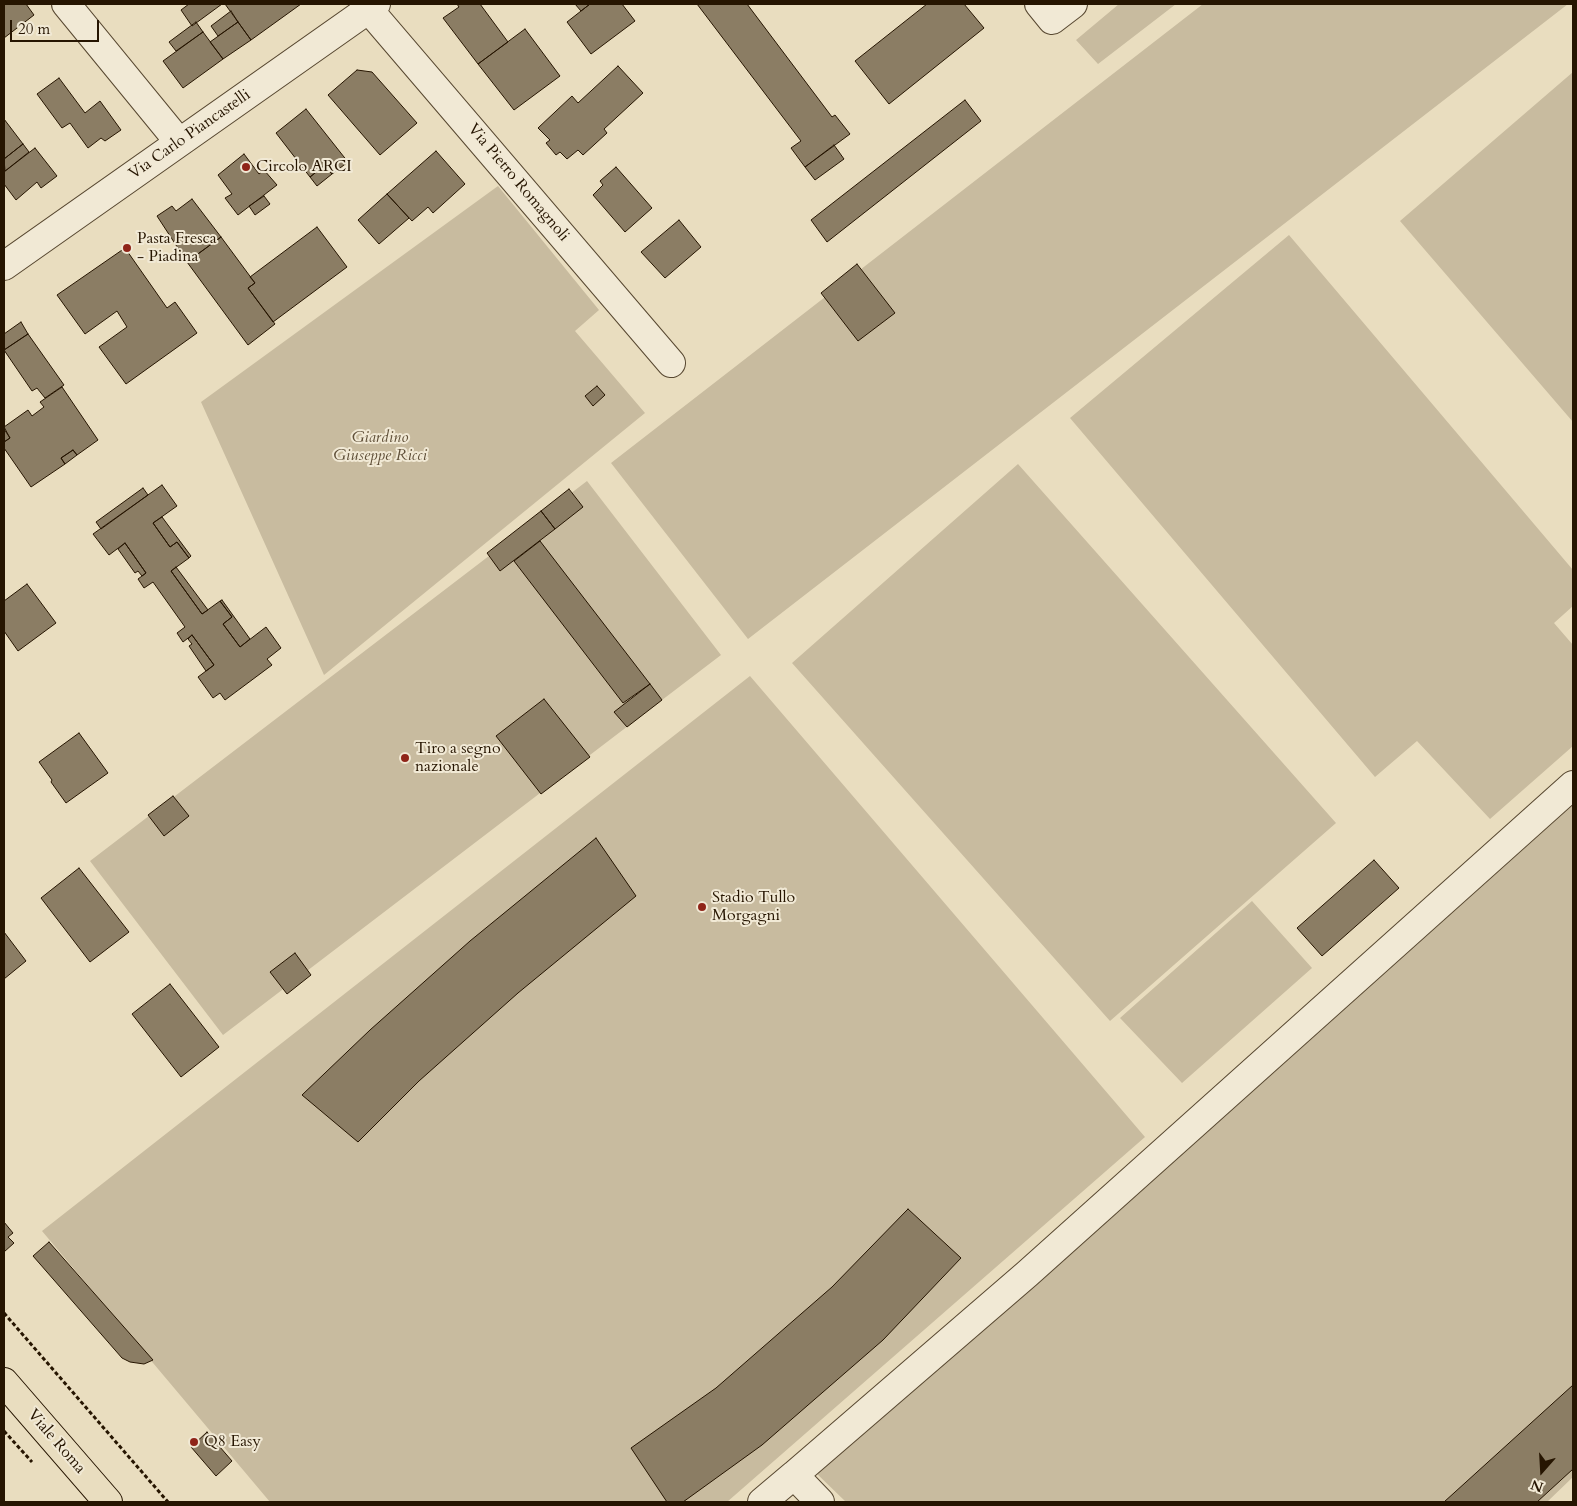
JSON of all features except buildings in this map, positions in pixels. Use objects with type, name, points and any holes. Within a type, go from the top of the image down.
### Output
[{"type":"main road","name":"Viale Roma","points":[[4,1382],[108,1502]]},
{"type":"street","points":[[66,4],[179,142]]},
{"type":"street","points":[[1039,4],[1052,20],[1073,4]]},
{"type":"street","name":"Via Carlo Piancastelli","points":[[4,266],[370,6]]},
{"type":"street","name":"Via Pietro Romagnoli","points":[[370,6],[671,363]]},
{"type":"street","points":[[762,1502],[1034,1268],[1573,785]]},
{"type":"street","points":[[794,1475],[820,1502]]},
{"type":"path","points":[[4,1313],[168,1502]]},
{"type":"green space","points":[[1119,4],[1176,4],[1098,64],[1076,40]]},
{"type":"green space","points":[[1203,4],[1568,4],[748,639],[611,463]]},
{"type":"green space","points":[[1573,72],[1573,422],[1400,221]]},
{"type":"green space","name":"Giardino Giuseppe Ricci","points":[[498,186],[599,310],[575,331],[645,413],[324,675],[201,402]]},
{"type":"green space","points":[[1289,235],[1573,570],[1573,606],[1554,623],[1573,645],[1573,746],[1490,819],[1417,741],[1375,777],[1070,418]]},
{"type":"green space","points":[[1018,464],[1336,823],[1110,1021],[792,663]]},
{"type":"green space","name":"Tiro a segno nazionale","points":[[587,481],[721,655],[223,1035],[90,861]]},
{"type":"green space","name":"Stadio Tullo Morgagni","points":[[750,676],[1145,1137],[727,1502],[270,1502],[42,1231]]},
{"type":"green space","points":[[1573,797],[1573,1477],[1547,1502],[846,1502],[814,1471]]},
{"type":"green space","points":[[1252,901],[1312,968],[1182,1083],[1120,1018]]},
{"type":"place","name":"Circolo ARCI","points":[[246,167]]},
{"type":"place","name":"Pasta Fresca - Piadina","points":[[127,248]]},
{"type":"place","name":"Tiro a segno nazionale","points":[[405,758]]},
{"type":"place","name":"Stadio Tullo Morgagni","points":[[702,907]]},
{"type":"place","name":"Q8 Easy","points":[[194,1442]]}]
